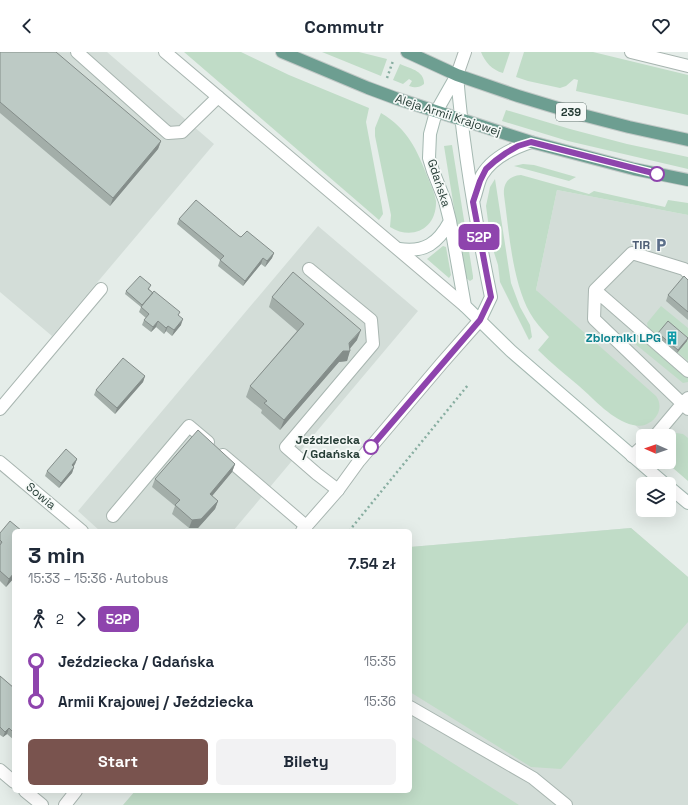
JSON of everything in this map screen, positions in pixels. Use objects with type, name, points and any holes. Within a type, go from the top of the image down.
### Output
[{"type":"main road","points":[[77,52],[168,133],[182,132],[218,97]]},
{"type":"main road","points":[[165,52],[465,306],[511,351],[657,477]]},
{"type":"main road","name":"Aleja Armii Krajowej","points":[[282,52],[368,88],[436,112],[531,142],[634,169],[688,180]]},
{"type":"main road","name":"239","points":[[407,52],[457,75],[518,96],[571,112],[688,140]]},
{"type":"main road","points":[[113,516],[189,426],[304,529],[338,490],[359,461],[480,320],[491,297],[473,202],[460,119],[457,75],[465,52]]},
{"type":"main road","points":[[630,52],[688,66]]},
{"type":"main road","name":"Gdańska","points":[[457,75],[436,112],[430,134],[430,158],[433,171],[445,201],[450,221],[465,306]]},
{"type":"main road","points":[[473,202],[486,169],[506,153],[518,146],[531,142]]},
{"type":"main road","points":[[399,250],[419,250],[429,246],[444,232],[450,221]]},
{"type":"main road","points":[[662,429],[686,404],[594,319],[596,290],[632,253],[684,269],[688,273]]},
{"type":"main road","points":[[309,269],[371,320],[373,344],[286,447],[338,490]]},
{"type":"main road","points":[[0,409],[101,289]]},
{"type":"main road","points":[[596,290],[688,371]]},
{"type":"main road","points":[[632,456],[636,452]]},
{"type":"main road","name":"Sowia","points":[[0,462],[80,529]]},
{"type":"main road","points":[[676,493],[688,503]]},
{"type":"main road","points":[[412,708],[533,778],[566,805]]},
{"type":"main road","points":[[0,770],[12,780]]},
{"type":"main road","points":[[27,793],[42,805]]},
{"type":"main road","points":[[65,805],[74,793]]},
{"type":"path","points":[[387,78],[393,61]]},
{"type":"path","points":[[351,529],[468,385]]},
{"type":"shaded area","points":[[0,52],[107,52],[214,144],[52,336],[0,292]]},
{"type":"shaded area","points":[[557,190],[688,215],[688,474],[676,450],[676,429],[639,429],[634,424],[536,290]]},
{"type":"shaded area","points":[[318,226],[418,311],[235,529],[98,529],[78,511]]},
{"type":"shaded area","points":[[631,528],[688,577],[688,805],[454,805],[412,768],[412,547]]},
{"type":"green space","points":[[184,52],[241,52],[289,75],[369,108],[366,122],[383,214],[379,220]]},
{"type":"green space","points":[[322,52],[359,52],[387,59],[381,76]]},
{"type":"green space","points":[[481,52],[510,52],[503,73],[495,70],[489,65]]},
{"type":"green space","points":[[524,52],[593,52],[688,75],[688,115],[576,91],[578,80],[574,79],[566,86],[560,88],[516,77]]},
{"type":"green space","points":[[400,64],[419,73],[424,80],[424,84],[419,87],[413,87],[409,86],[412,81],[409,79],[403,84],[393,80]]},
{"type":"green space","points":[[506,110],[627,144],[688,157],[688,169],[568,141],[502,121]]},
{"type":"green space","points":[[381,113],[405,133],[420,158],[435,195],[435,211],[428,225],[422,230],[407,233],[390,227],[391,215],[375,136],[375,128]]},
{"type":"green space","points":[[452,145],[473,276],[473,279],[470,281],[465,276],[444,146]]},
{"type":"green space","points":[[523,164],[534,165],[576,177],[569,181],[514,166]]},
{"type":"green space","points":[[521,175],[589,194],[594,191],[665,207],[668,200],[688,203],[688,215],[557,190],[536,290],[656,396],[659,402],[659,408],[658,413],[651,422],[639,426],[618,419],[604,409],[538,350],[549,337],[530,313],[519,286],[512,256],[504,195],[504,187],[507,181],[513,177]]},
{"type":"green space","points":[[495,179],[511,283],[520,307],[530,325],[532,337],[529,340],[500,282],[498,265],[491,243],[486,206],[490,187]]},
{"type":"green space","points":[[443,246],[446,247],[451,275],[449,278],[427,259]]},
{"type":"green space","points":[[661,306],[688,328],[688,361],[648,328],[647,323]]},
{"type":"green space","points":[[637,336],[688,378],[688,382],[683,383],[634,343]]},
{"type":"green space","points":[[676,433],[683,434],[688,438],[688,481],[674,469],[676,469]]},
{"type":"green space","points":[[631,528],[688,577],[688,622],[561,769],[531,767],[412,693],[412,547]]},
{"type":"green space","points":[[412,737],[519,805],[123,805],[133,793],[412,793]]},
{"type":"building","points":[[0,52],[56,52],[161,141],[113,198],[0,102]]},
{"type":"building","points":[[196,200],[239,236],[241,237],[247,231],[274,253],[267,261],[263,258],[245,281],[220,260],[224,256],[179,219]]},
{"type":"building","points":[[293,272],[361,330],[349,343],[350,351],[343,351],[284,420],[264,403],[267,401],[250,386],[304,324],[272,297]]},
{"type":"building","points":[[140,276],[151,285],[148,289],[153,293],[142,305],[126,291]]},
{"type":"building","points":[[684,276],[688,280],[688,312],[668,295]]},
{"type":"building","points":[[154,291],[180,312],[178,315],[183,319],[174,330],[168,326],[166,328],[158,321],[153,327],[144,320],[149,314],[141,307]]},
{"type":"building","name":"Zbiorniki LPG","points":[[668,321],[688,338],[678,350],[658,333]]},
{"type":"building","points":[[123,358],[145,376],[117,408],[96,390]]},
{"type":"building","points":[[198,430],[235,464],[210,494],[218,501],[201,519],[192,520],[175,505],[180,500],[155,479]]},
{"type":"building","points":[[66,449],[77,459],[72,465],[74,467],[61,483],[47,471]]},
{"type":"building","points":[[10,521],[20,529],[12,529],[12,575],[9,579],[0,571],[0,545],[2,542],[0,540],[0,533]]},
{"type":"building","points":[[0,676],[12,686],[12,731],[9,728],[5,732],[0,727]]},
{"type":"bus line","name":"52P","points":[[371,447],[480,320],[491,297],[473,202],[482,175],[486,169],[506,153],[518,146],[531,142],[657,174]]},
{"type":"place","name":"TIR","points":[[661,245]]},
{"type":"place","name":"Zbiorniki LPG","points":[[672,338]]},
{"type":"place","name":"Jeździecka / Gdańska","points":[[371,447]]}]
